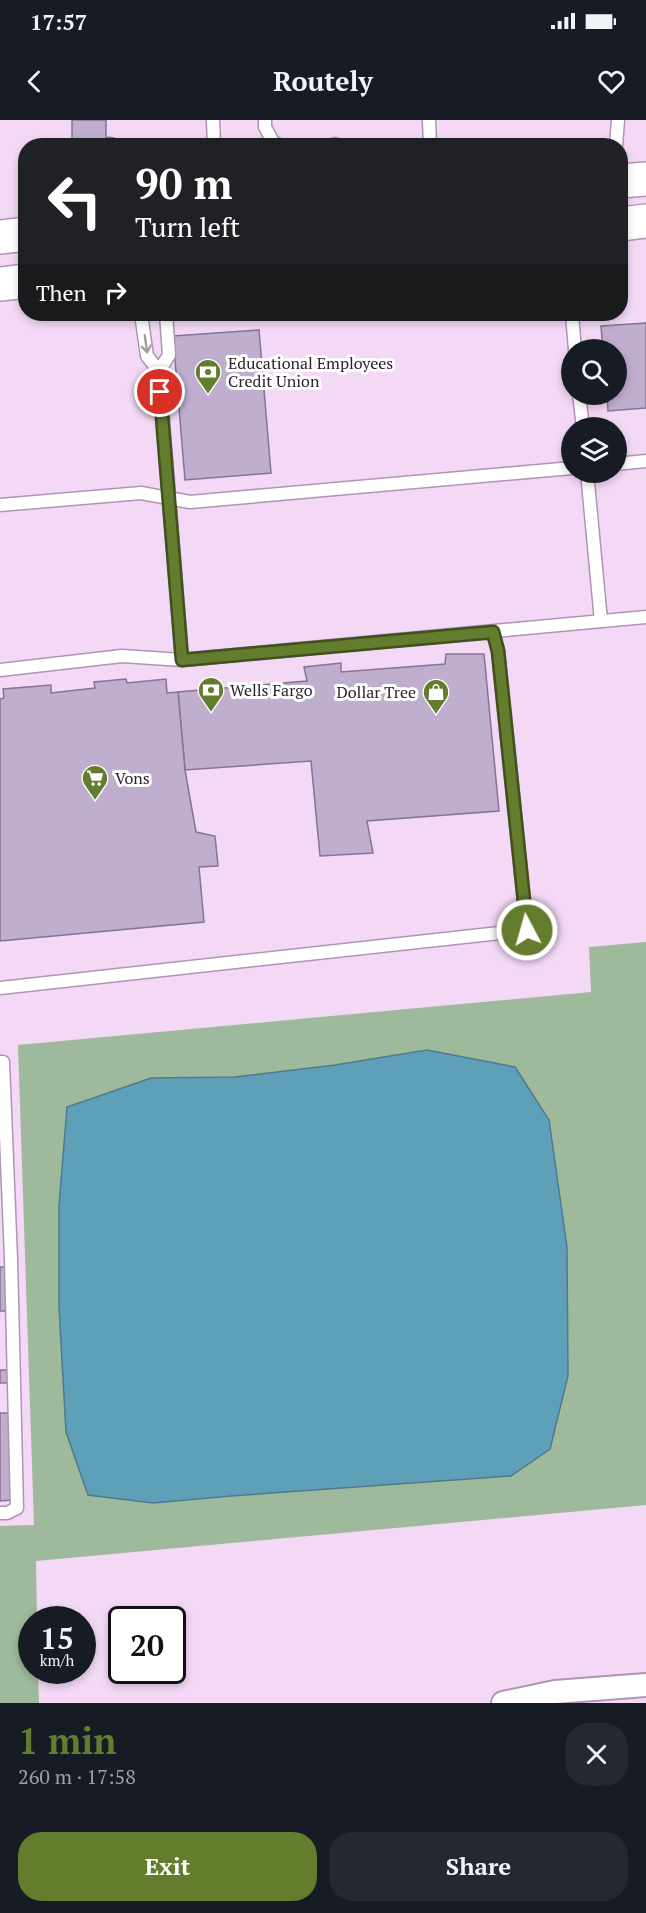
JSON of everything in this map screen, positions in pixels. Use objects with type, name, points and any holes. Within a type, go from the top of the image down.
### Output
[{"type":"main road","points":[[628,180],[646,179]]},
{"type":"main road","points":[[628,223],[646,221]]},
{"type":"main road","points":[[0,237],[18,235]]},
{"type":"main road","points":[[0,284],[18,282]]},
{"type":"street","points":[[503,1703],[555,1692],[646,1685]]},
{"type":"lane","points":[[213,120],[214,138]]},
{"type":"lane","points":[[265,120],[265,126],[271,138]]},
{"type":"lane","points":[[429,120],[430,138]]},
{"type":"lane","points":[[617,138],[618,120]]},
{"type":"lane","points":[[142,321],[147,356],[159,371],[182,660]]},
{"type":"lane","points":[[159,371],[169,355],[167,321]]},
{"type":"lane","points":[[573,321],[574,339]]},
{"type":"lane","points":[[627,463],[646,461]]},
{"type":"lane","points":[[0,505],[141,493],[190,502],[561,469]]},
{"type":"lane","points":[[588,483],[602,621]]},
{"type":"lane","points":[[0,670],[122,656],[182,660],[646,617]]},
{"type":"lane","points":[[0,988],[527,930],[498,651],[493,632]]},
{"type":"lane","points":[[0,1062],[3,1062],[11,1259],[17,1508],[0,1513]]},
{"type":"green space","points":[[646,942],[646,1505],[36,1561],[37,1606],[18,1606],[18,1684],[38,1684],[39,1703],[0,1703],[0,1526],[34,1525],[18,1045],[591,992],[589,947]]},
{"type":"water","points":[[427,1050],[515,1067],[549,1120],[567,1247],[568,1376],[550,1449],[511,1476],[153,1503],[88,1495],[66,1432],[59,1307],[59,1206],[67,1107],[151,1078],[235,1077],[335,1065]]},
{"type":"building","points":[[72,120],[106,120],[106,137],[114,138],[72,138]]},
{"type":"building","points":[[646,323],[646,408],[608,411],[608,405],[627,405],[627,339],[602,339],[601,326]]},
{"type":"building","points":[[259,330],[271,473],[185,480],[173,336]]},
{"type":"building","points":[[446,654],[484,654],[499,811],[367,821],[373,853],[320,856],[311,761],[185,770],[178,692],[307,681],[304,667],[341,663],[341,672],[445,664]]},
{"type":"building","name":"Vons","points":[[126,679],[127,683],[166,679],[167,693],[178,692],[185,770],[196,832],[215,836],[218,866],[199,867],[204,922],[0,941],[0,699],[4,698],[3,689],[51,685],[51,693],[95,688],[94,682]]},
{"type":"building","points":[[0,1267],[7,1267],[8,1311],[0,1311]]},
{"type":"building","points":[[0,1370],[9,1370],[10,1383],[0,1383]]},
{"type":"building","points":[[0,1413],[9,1413],[11,1500],[0,1501]]},
{"type":"place","name":"Educational Employees Credit Union","points":[[208,395]]},
{"type":"place","name":"Wells Fargo","points":[[211,713]]},
{"type":"place","name":"Dollar Tree","points":[[436,715]]},
{"type":"place","name":"Vons","points":[[95,801]]},
{"type":"route","points":[[160,392],[182,660],[493,632],[498,651],[527,930]]}]
